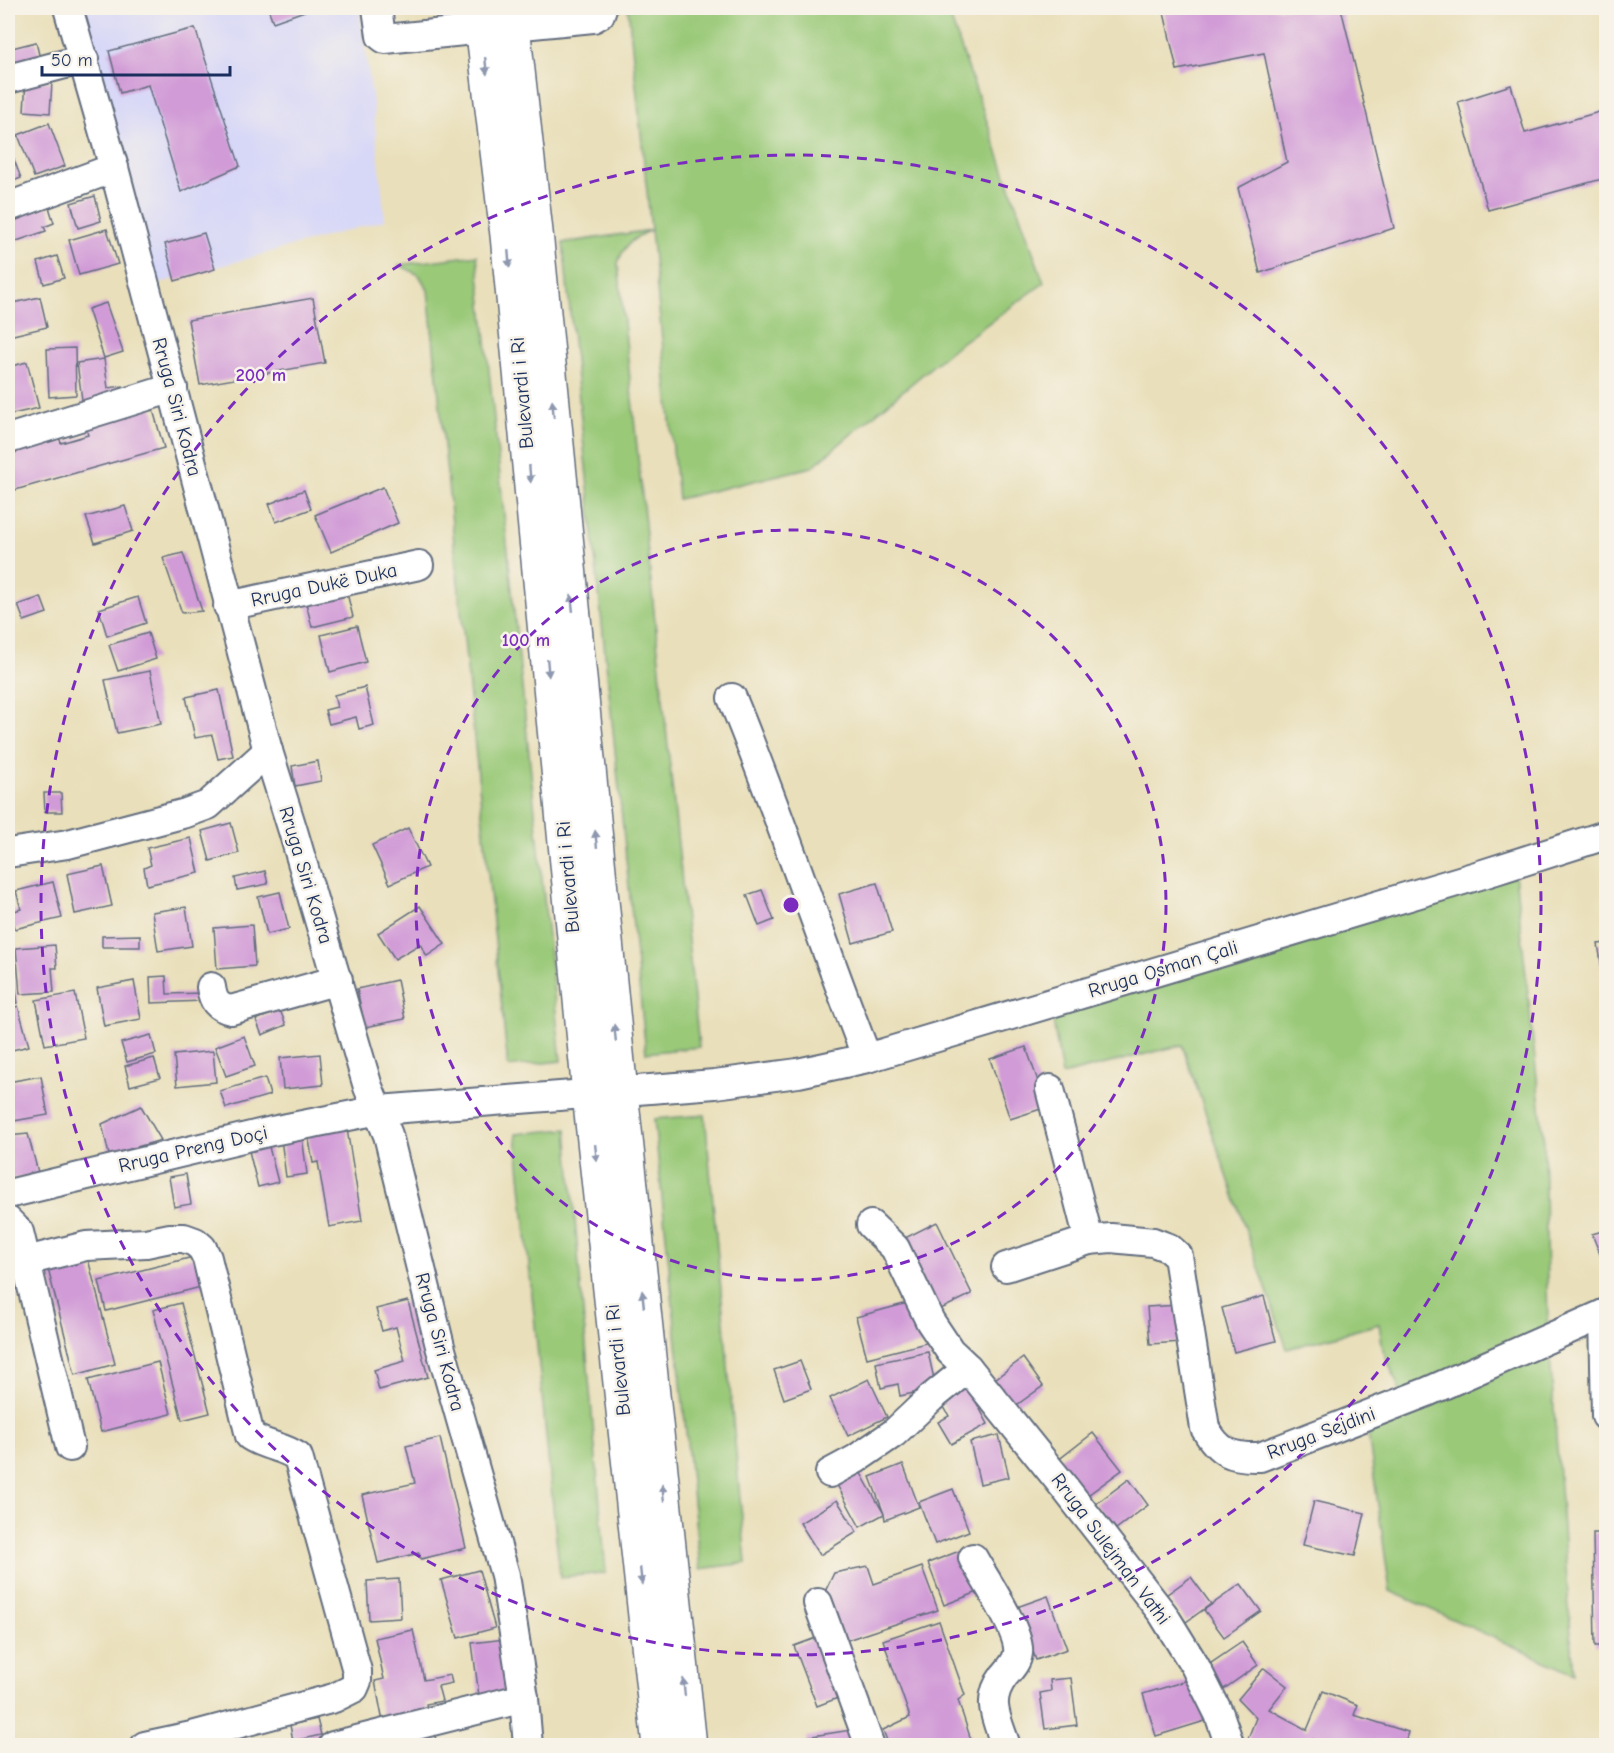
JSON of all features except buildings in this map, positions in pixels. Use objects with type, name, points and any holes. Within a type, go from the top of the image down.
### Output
[{"type":"main road","name":"Bulevardi i Ri","points":[[496,18],[536,232],[621,1092],[690,1746]]},
{"type":"main road","name":"Bulevardi i Ri","points":[[496,18],[507,235],[589,1094],[659,1746]]},
{"type":"street","name":"Rruga Siri Kodra","points":[[68,8],[114,168],[268,751],[368,1087],[388,1135],[440,1346],[505,1575],[524,1698],[528,1746]]},
{"type":"street","points":[[377,8],[381,36],[385,39],[496,18],[594,18],[600,14],[602,8]]},
{"type":"street","points":[[8,79],[84,60]]},
{"type":"street","points":[[8,207],[114,168]]},
{"type":"street","points":[[8,440],[172,388]]},
{"type":"street","name":"Rruga Dukë Duka","points":[[228,606],[419,564]]},
{"type":"street","points":[[732,698],[779,816],[833,970],[867,1058]]},
{"type":"street","points":[[8,853],[68,844],[186,813],[208,805],[268,751]]},
{"type":"street","name":"Rruga Osman Çali","points":[[589,1094],[715,1084],[798,1073],[867,1058],[1606,835]]},
{"type":"street","points":[[211,987],[213,999],[220,1007],[231,1010],[338,980]]},
{"type":"street","points":[[1050,1089],[1089,1240]]},
{"type":"street","name":"Rruga Preng Doçi","points":[[8,1194],[260,1133],[379,1110],[589,1094]]},
{"type":"street","points":[[8,1221],[19,1232],[70,1447]]},
{"type":"street","name":"Rruga Sulejman Vathi","points":[[871,1224],[895,1248],[930,1321],[950,1350],[968,1368],[1065,1487],[1162,1614],[1195,1666],[1219,1714],[1230,1746]]},
{"type":"street","points":[[26,1261],[86,1246],[146,1243],[170,1238],[184,1238],[195,1242],[202,1248],[207,1258],[250,1436],[262,1444],[288,1449],[298,1457],[357,1671],[354,1688],[334,1698],[192,1736],[145,1746]]},
{"type":"street","name":"Rruga Sejdini","points":[[1006,1267],[1089,1240],[1111,1238],[1153,1242],[1169,1248],[1178,1256],[1205,1428],[1212,1441],[1226,1452],[1240,1458],[1260,1457],[1404,1401],[1605,1314],[1606,1416]]},
{"type":"street","points":[[830,1473],[856,1459],[894,1433],[931,1398],[968,1368]]},
{"type":"street","points":[[973,1558],[1017,1637],[1018,1653],[1014,1664],[997,1685],[993,1696],[993,1705],[1006,1746]]},
{"type":"street","points":[[818,1603],[870,1746]]},
{"type":"street","points":[[333,1746],[524,1698]]},
{"type":"shaded area","points":[[68,8],[359,8],[372,94],[385,220],[146,287]]},
{"type":"green space","points":[[628,8],[947,8],[1044,283],[954,348],[812,467],[678,499]]},
{"type":"green space","points":[[651,230],[630,242],[618,263],[699,1047],[646,1053],[563,243]]},
{"type":"green space","points":[[477,255],[561,1061],[508,1067],[428,290],[419,275],[399,265]]},
{"type":"green space","points":[[1514,864],[1544,1143],[1548,1329],[1574,1674],[1390,1591],[1367,1426],[1408,1410],[1383,1350],[1379,1324],[1287,1349],[1182,1045],[1062,1075],[1051,1008]]},
{"type":"green space","points":[[705,1115],[746,1563],[700,1569],[654,1119]]},
{"type":"green space","points":[[567,1129],[606,1573],[560,1577],[516,1134]]}]
